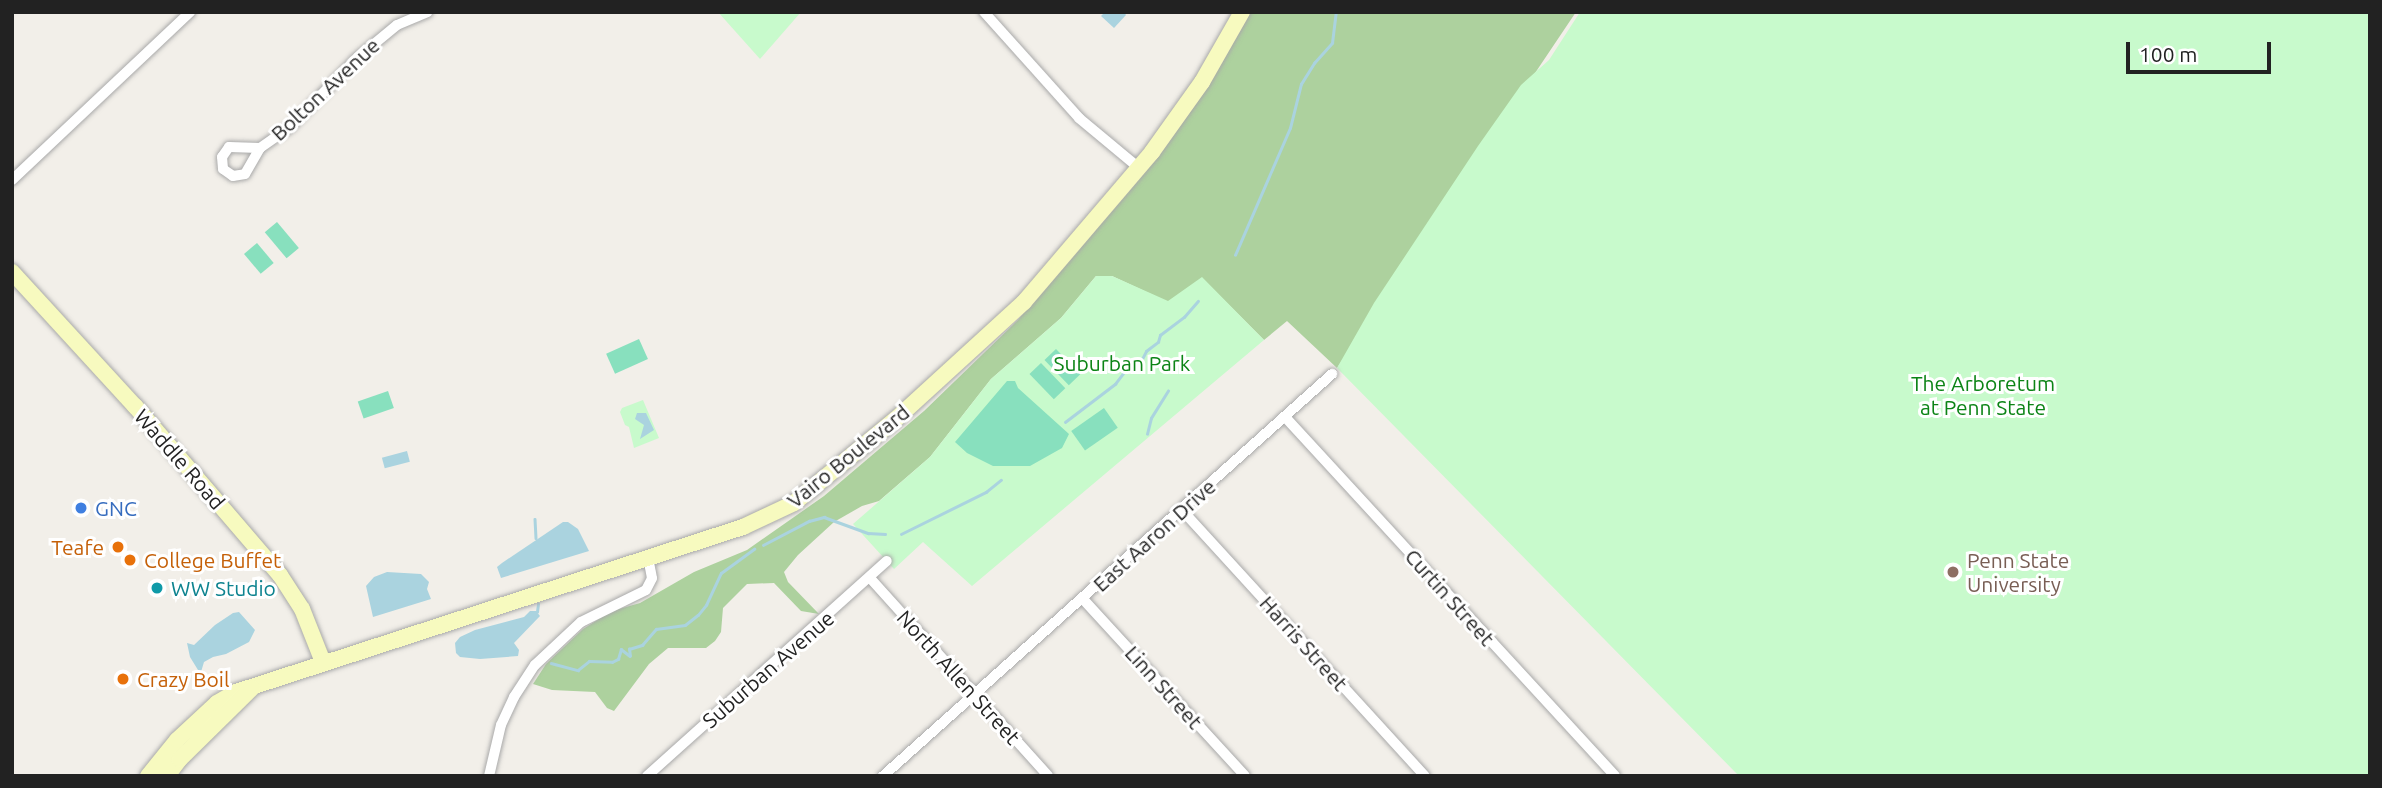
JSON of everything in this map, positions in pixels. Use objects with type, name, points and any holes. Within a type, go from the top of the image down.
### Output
[{"type":"street","points":[[12,180],[190,12]]},
{"type":"street","name":"Bolton Avenue","points":[[260,148],[289,128],[328,83],[385,33],[427,12]]},
{"type":"street","points":[[984,12],[1079,118],[1139,168]]},
{"type":"street","name":"Vairo Boulevard","points":[[148,776],[177,740],[217,703],[257,684],[769,516],[825,479],[1009,318],[1139,168],[1202,82],[1242,12]]},
{"type":"street","name":"Waddle Road","points":[[12,272],[135,406],[280,575],[302,609],[323,662]]},
{"type":"street","name":"East Aaron Drive","points":[[883,776],[1332,374]]},
{"type":"street","name":"Curtin Street","points":[[1286,418],[1615,776]]},
{"type":"street","name":"Harris Street","points":[[1182,510],[1425,776]]},
{"type":"street","points":[[489,776],[501,725],[514,697],[535,665],[581,622],[646,590],[652,578],[648,556]]},
{"type":"street","name":"Suburban Avenue","points":[[647,776],[887,561]]},
{"type":"street","name":"North Allen Street","points":[[870,578],[1048,776]]},
{"type":"street","name":"Linn Street","points":[[1082,598],[1245,776]]},
{"type":"street","name":"Vairo Boulevard","points":[[167,776],[180,759],[257,684]]},
{"type":"green space","points":[[718,12],[801,12],[760,59]]},
{"type":"green space","points":[[1238,12],[1576,12],[1337,368],[1287,321],[1264,340],[1202,278],[1168,302],[1112,276],[1096,276],[1061,318],[991,379],[930,457],[879,501],[862,506],[834,522],[798,555],[784,572],[788,582],[819,614],[801,611],[774,583],[747,584],[723,608],[721,632],[715,641],[706,648],[668,648],[649,664],[614,711],[607,708],[595,692],[552,690],[533,684],[546,664],[583,629],[612,611],[640,603],[694,572],[747,550],[824,496],[924,411],[1018,320],[1034,300],[1133,173]]},
{"type":"green space","name":"The Arboretum at Penn State","points":[[1580,12],[2370,12],[2370,776],[1739,776],[1337,368],[1374,303],[1478,146],[1521,85],[1549,60]]},
{"type":"green space","points":[[277,222],[299,248],[287,258],[265,232]]},
{"type":"green space","points":[[257,243],[274,263],[261,274],[244,254]]},
{"type":"green space","name":"Suburban Park","points":[[1096,276],[1112,276],[1168,301],[1202,277],[1264,340],[972,586],[923,542],[894,569],[853,524],[930,457],[991,379],[1061,318]]},
{"type":"green space","points":[[639,339],[648,359],[615,374],[606,354]]},
{"type":"green space","points":[[1056,349],[1080,374],[1069,385],[1044,360]]},
{"type":"green space","points":[[1041,363],[1065,388],[1054,399],[1029,374]]},
{"type":"green space","points":[[1007,381],[1015,381],[1018,388],[1069,434],[1062,448],[1030,466],[993,466],[967,453],[955,442]]},
{"type":"green space","points":[[388,391],[394,408],[364,418],[358,401]]},
{"type":"green space","points":[[643,400],[659,438],[634,448],[629,427],[625,425],[620,412],[622,408]]},
{"type":"green space","points":[[1104,408],[1118,428],[1085,451],[1071,431]]},
{"type":"water","points":[[1105,12],[1124,12],[1126,15],[1114,28],[1101,16]]},
{"type":"water","points":[[637,413],[646,413],[654,430],[640,439],[644,425],[635,419]]},
{"type":"water","points":[[407,451],[410,462],[385,468],[382,458]]},
{"type":"water","points":[[563,522],[568,522],[578,529],[589,551],[501,578],[497,567]]},
{"type":"water","points":[[387,572],[421,574],[429,582],[427,589],[431,599],[373,617],[366,586],[374,577]]},
{"type":"water","points":[[530,611],[536,611],[540,616],[514,643],[519,650],[518,656],[480,659],[460,657],[456,653],[455,643],[460,637],[475,630],[524,617]]},
{"type":"water","points":[[239,612],[255,630],[249,642],[226,654],[213,657],[204,662],[201,672],[198,670],[190,657],[187,643],[194,645],[215,625]]},
{"type":"waterway","points":[[1235,255],[1290,128],[1301,84],[1314,63],[1332,43],[1336,12]]},
{"type":"waterway","points":[[1065,422],[1115,384],[1130,364],[1140,363],[1146,351],[1158,342],[1160,335],[1184,317],[1198,301]]},
{"type":"waterway","points":[[1147,434],[1151,418],[1168,391]]},
{"type":"waterway","points":[[901,534],[986,492],[1001,480]]},
{"type":"waterway","points":[[763,545],[809,521],[824,517],[868,533],[885,534]]},
{"type":"waterway","points":[[535,519],[536,538]]},
{"type":"waterway","points":[[551,663],[578,670],[589,661],[612,662],[618,659],[621,649],[630,656],[629,649],[642,645],[656,629],[685,625],[698,615],[706,605],[721,573],[754,549]]},
{"type":"waterway","points":[[537,612],[538,604]]},
{"type":"place","name":"GNC","points":[[81,508]]},
{"type":"place","name":"Teafe","points":[[118,547]]},
{"type":"place","name":"College Buffet","points":[[130,560]]},
{"type":"place","name":"Penn State University","points":[[1953,572]]},
{"type":"place","name":"WW Studio","points":[[157,588]]},
{"type":"place","name":"Crazy Boil","points":[[123,679]]}]
